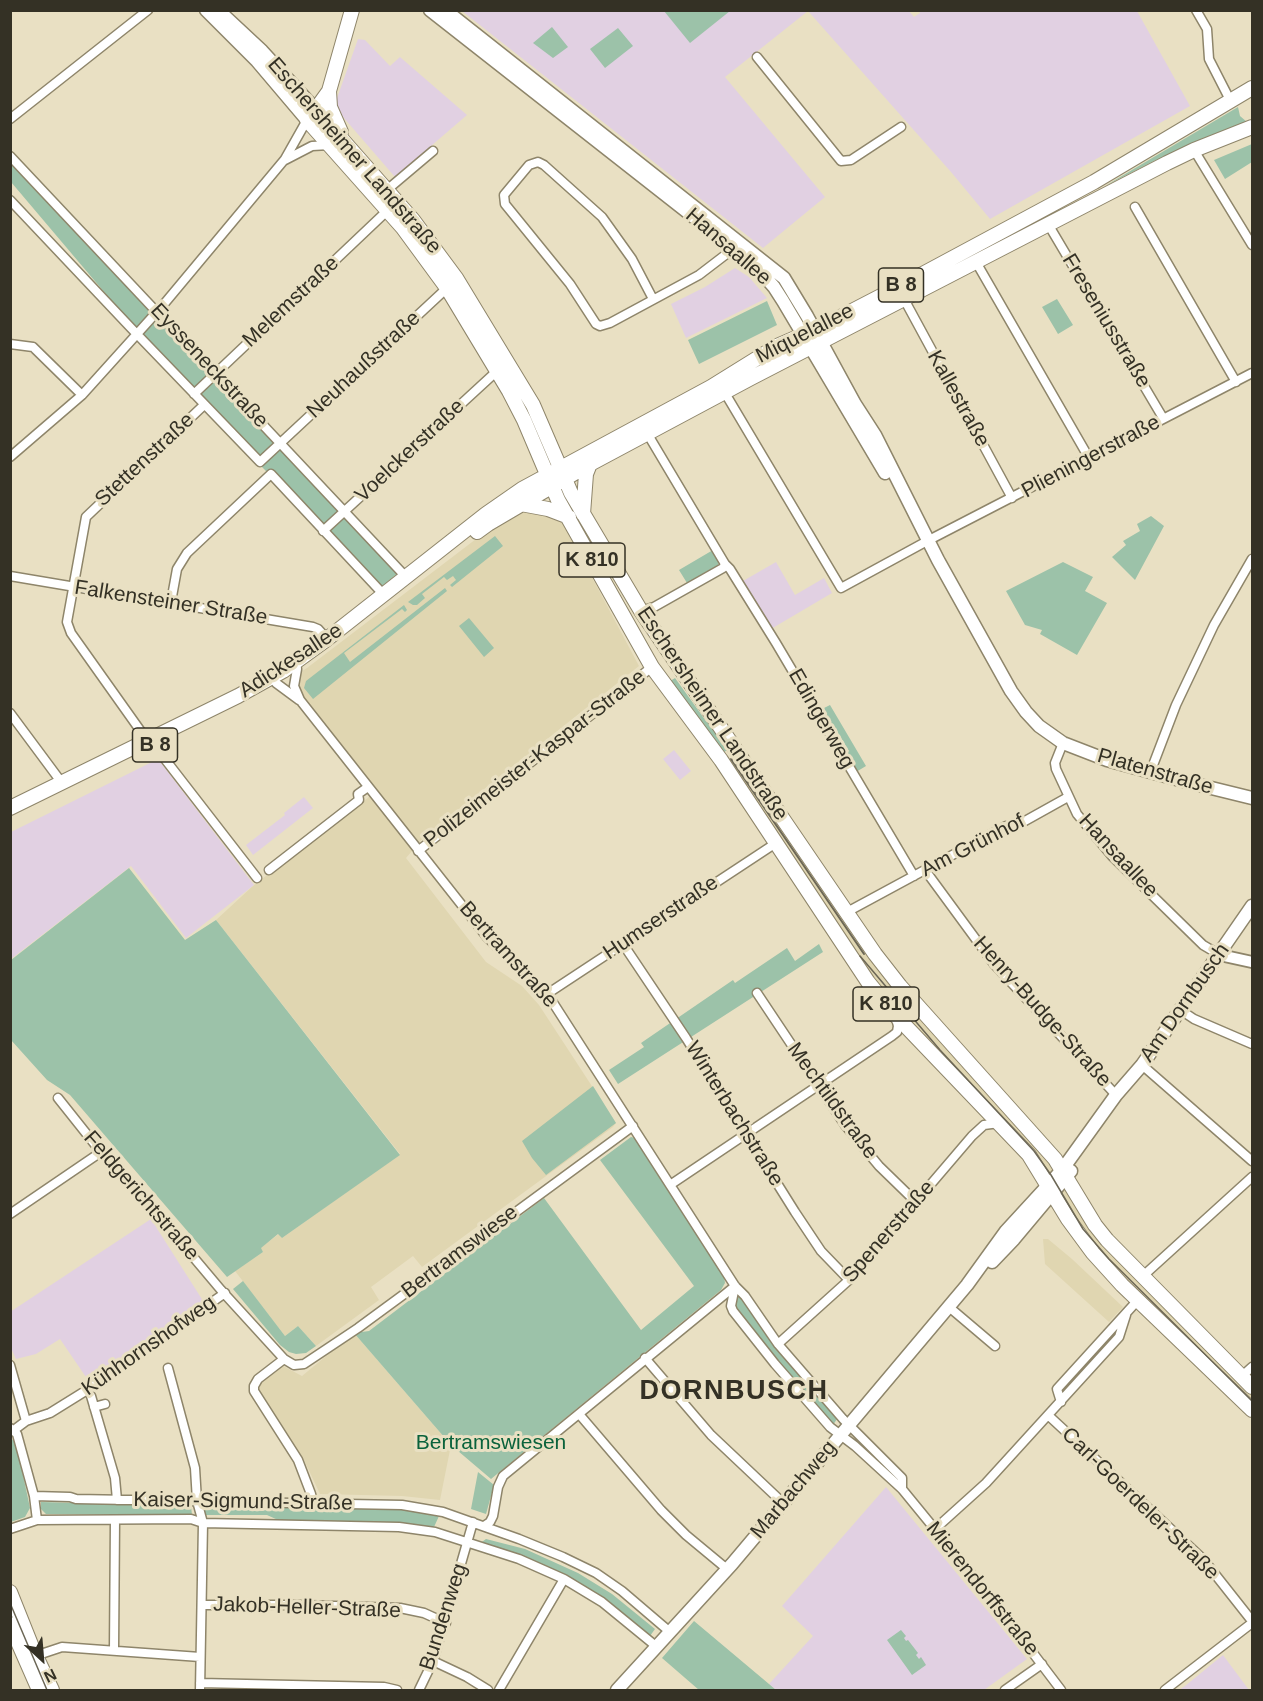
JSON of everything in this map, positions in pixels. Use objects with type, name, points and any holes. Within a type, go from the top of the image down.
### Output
[{"type":"main road","name":"Eschersheimer Landstraße","points":[[206,10],[257,62],[349,147],[413,220],[446,264],[505,356],[533,405],[584,514],[647,609],[662,659],[746,763],[900,986],[1043,1144],[1101,1232],[1143,1276],[1247,1371],[1252,1387]]},
{"type":"main road","name":"Eschersheimer Landstraße","points":[[218,10],[262,51],[312,112],[330,145],[388,210],[436,271],[522,417],[549,480],[569,517],[662,659],[721,760],[866,980],[896,1016],[1028,1154],[1086,1245],[1138,1300],[1252,1410]]},
{"type":"main road","points":[[312,112],[329,64],[342,10]]},
{"type":"main road","points":[[349,147],[331,110],[329,91],[352,10]]},
{"type":"main road","name":"Hansaallee","points":[[430,10],[753,264],[774,287],[812,338]]},
{"type":"main road","name":"Hansaallee","points":[[445,10],[784,278],[857,428],[927,541],[1011,691],[1039,726],[1063,743]]},
{"type":"main road","name":"Miquelallee","points":[[563,473],[590,464],[725,393],[812,338],[1094,182],[1252,88]]},
{"type":"main road","points":[[312,112],[329,91]]},
{"type":"main road","name":"B 8","points":[[1194,150],[1252,127]]},
{"type":"main road","name":"Miquelallee","points":[[549,480],[711,387],[756,358],[812,338],[904,299],[1194,150]]},
{"type":"main road","points":[[584,514],[586,474],[590,464]]},
{"type":"main road","name":"Adickesallee","points":[[10,808],[276,683],[488,524],[521,504],[549,480]]},
{"type":"main road","name":"Adickesallee","points":[[10,816],[151,743],[289,667],[486,514],[513,495],[549,480]]},
{"type":"main road","points":[[521,504],[548,509],[569,517]]},
{"type":"main road","name":"Platenstraße","points":[[1063,743],[1150,773],[1251,797]]},
{"type":"main road","name":"Am Dornbusch","points":[[1064,1174],[1124,1097],[1141,1068],[1252,906]]},
{"type":"main road","name":"Am Dornbusch","points":[[1064,1174],[1116,1095],[1141,1068]]},
{"type":"main road","name":"Marbachweg","points":[[617,1690],[727,1569],[845,1430],[967,1285],[1006,1231],[1064,1174]]},
{"type":"main road","points":[[10,1592],[52,1690]]},
{"type":"main road","points":[[10,1624],[39,1690]]},
{"type":"street","points":[[10,119],[148,10]]},
{"type":"street","points":[[1196,10],[1207,29],[1209,59],[1230,100]]},
{"type":"street","points":[[757,57],[841,161],[850,160],[901,127]]},
{"type":"street","points":[[10,458],[82,395],[137,335],[282,162],[312,112]]},
{"type":"street","points":[[282,162],[312,146],[330,145]]},
{"type":"street","points":[[1194,150],[1252,245]]},
{"type":"street","points":[[388,189],[433,151]]},
{"type":"street","name":"Eysseneckstraße","points":[[10,156],[406,578]]},
{"type":"street","points":[[653,299],[632,258],[602,217],[544,165],[537,162],[529,165],[504,195],[505,204],[570,284],[592,322],[600,326],[610,323],[699,275],[733,249]]},
{"type":"street","name":"Eysseneckstraße","points":[[10,200],[260,462]]},
{"type":"street","points":[[1135,207],[1236,382]]},
{"type":"street","name":"Melemstraße","points":[[194,394],[388,210]]},
{"type":"street","name":"Freseniusstraße","points":[[1048,224],[1163,418]]},
{"type":"street","points":[[976,262],[1089,458]]},
{"type":"street","name":"Neuhaußstraße","points":[[260,462],[447,288]]},
{"type":"street","name":"Kallestraße","points":[[904,299],[1012,498]]},
{"type":"street","points":[[10,344],[33,347],[82,395]]},
{"type":"street","name":"Voelckerstraße","points":[[323,531],[496,370]]},
{"type":"street","name":"Plieningerstraße","points":[[725,393],[841,588],[1163,418],[1252,374]]},
{"type":"street","name":"Stettenstraße","points":[[151,743],[68,628],[67,622],[86,517],[204,405]]},
{"type":"street","name":"Edingerweg","points":[[647,433],[725,564],[776,643],[914,876]]},
{"type":"street","points":[[171,602],[177,569],[187,553],[271,474],[384,595]]},
{"type":"street","points":[[1150,773],[1176,705],[1211,632],[1252,560]]},
{"type":"street","points":[[647,609],[723,568],[725,564]]},
{"type":"street","name":"Falkensteiner Straße","points":[[10,576],[313,627],[327,639]]},
{"type":"street","name":"Polizeimeister-Kaspar-Straße","points":[[418,851],[662,659]]},
{"type":"street","points":[[297,669],[294,686],[300,700]]},
{"type":"street","name":"Bertramstraße","points":[[276,683],[300,700],[487,937],[547,994],[735,1286],[745,1296],[778,1344],[845,1430]]},
{"type":"street","points":[[10,713],[62,783]]},
{"type":"street","points":[[151,743],[256,878]]},
{"type":"street","name":"Hansaallee","points":[[1063,743],[1055,764],[1077,814],[1112,856],[1203,945],[1220,955]]},
{"type":"street","points":[[269,870],[359,800],[358,794],[368,787]]},
{"type":"street","name":"Am Grünhof","points":[[847,912],[1006,825],[1016,826],[1068,797]]},
{"type":"street","name":"Humserstraße","points":[[547,994],[776,843]]},
{"type":"street","name":"Henry-Budge-Straße","points":[[925,870],[994,964],[1116,1095]]},
{"type":"street","name":"Winterbachstraße","points":[[623,944],[686,1038],[821,1251],[849,1280]]},
{"type":"street","points":[[1220,955],[1252,962]]},
{"type":"street","name":"Mechtildstraße","points":[[757,993],[817,1086],[879,1166],[916,1202]]},
{"type":"street","points":[[1182,1011],[1194,1019],[1252,1044]]},
{"type":"street","points":[[670,1185],[892,1036],[897,1032],[896,1016]]},
{"type":"street","points":[[1141,1068],[1252,1161]]},
{"type":"street","name":"Feldgerichtstraße","points":[[58,1098],[101,1152],[225,1293]]},
{"type":"street","name":"Spenerstraße","points":[[778,1344],[849,1280],[978,1130],[989,1123],[1000,1124]]},
{"type":"street","name":"Bertramswiese","points":[[284,1359],[294,1365],[304,1364],[358,1328],[633,1125]]},
{"type":"street","points":[[10,1200],[13,1212],[101,1152]]},
{"type":"street","points":[[1143,1276],[1252,1177]]},
{"type":"street","points":[[484,1526],[493,1516],[498,1487],[503,1476],[735,1286]]},
{"type":"street","points":[[735,1286],[731,1306],[733,1311],[817,1413],[845,1430]]},
{"type":"street","name":"Kühhornshofweg","points":[[12,1429],[26,1421],[50,1413],[87,1390],[225,1293],[284,1359]]},
{"type":"street","name":"Carl-Goerdeler-Straße","points":[[935,1529],[986,1483],[1049,1416],[1119,1337],[1126,1315],[1138,1300]]},
{"type":"street","points":[[949,1307],[995,1347]]},
{"type":"street","points":[[645,1358],[711,1435],[783,1503]]},
{"type":"street","points":[[284,1359],[258,1379],[254,1391],[298,1460],[313,1503]]},
{"type":"street","points":[[10,1365],[26,1421]]},
{"type":"street","points":[[168,1368],[195,1468],[197,1501],[203,1523],[200,1687],[384,1687],[397,1690]]},
{"type":"street","points":[[171,1377],[181,1372]]},
{"type":"street","points":[[91,1396],[115,1479],[117,1500]]},
{"type":"street","points":[[94,1407],[105,1404]]},
{"type":"street","points":[[579,1414],[661,1510],[686,1535],[727,1569]]},
{"type":"street","name":"Carl-Goerdeler-Straße","points":[[1049,1416],[1203,1559],[1252,1622]]},
{"type":"street","points":[[12,1429],[17,1434],[34,1496],[38,1520]]},
{"type":"street","name":"Mierendorffstraße","points":[[845,1430],[902,1478],[902,1489],[1061,1690]]},
{"type":"street","name":"Kaiser-Sigmund-Straße","points":[[34,1496],[117,1500],[402,1505],[443,1512],[563,1557],[596,1573],[622,1591],[670,1632]]},
{"type":"street","name":"Kaiser-Sigmund-Straße","points":[[10,1529],[38,1520],[191,1519],[203,1523],[399,1527],[435,1532],[519,1559],[564,1579],[602,1602],[657,1647]]},
{"type":"street","points":[[114,1650],[115,1520]]},
{"type":"street","points":[[468,1543],[473,1522]]},
{"type":"street","name":"Bundenweg","points":[[418,1690],[434,1661],[468,1543]]},
{"type":"street","points":[[499,1690],[564,1579]]},
{"type":"street","name":"Jakob-Heller-Straße","points":[[202,1605],[400,1608],[424,1613],[446,1623]]},
{"type":"street","points":[[1165,1690],[1252,1622]]},
{"type":"street","points":[[34,1652],[44,1653],[62,1647],[200,1657]]},
{"type":"street","points":[[434,1661],[488,1690]]},
{"type":"street","points":[[1005,1690],[1042,1664]]},
{"type":"shaded area","points":[[908,10],[914,17],[920,13],[919,10],[1137,11],[1190,106],[990,219],[808,11],[725,77],[825,197],[763,248],[462,11]]},
{"type":"shaded area","points":[[358,39],[365,40],[390,66],[400,57],[467,115],[395,177],[337,110],[336,101]]},
{"type":"shaded area","points":[[735,268],[749,277],[767,298],[686,338],[671,304],[705,287]]},
{"type":"shaded area","points":[[523,510],[561,519],[639,666],[424,837],[406,858],[486,962],[522,986],[539,1005],[616,1123],[422,1267],[413,1256],[371,1287],[379,1300],[316,1346],[298,1326],[285,1336],[235,1271],[263,1252],[260,1248],[279,1234],[282,1238],[400,1154],[216,920],[254,885],[378,790],[289,679],[307,668],[476,539]]},
{"type":"shaded area","points":[[776,562],[795,595],[824,578],[832,593],[771,629],[743,581]]},
{"type":"shaded area","points":[[674,750],[691,771],[680,780],[663,759]]},
{"type":"shaded area","points":[[733,758],[852,935],[873,962],[1039,1147],[1054,1169],[1049,1175],[888,1000],[727,762]]},
{"type":"shaded area","points":[[158,759],[254,885],[186,938],[131,866],[11,959],[11,832]]},
{"type":"shaded area","points":[[304,797],[313,808],[253,855],[246,845]]},
{"type":"shaded area","points":[[1066,1188],[1252,1393],[1252,1405],[1106,1259],[1057,1195]]},
{"type":"shaded area","points":[[151,1219],[205,1304],[90,1383],[60,1339],[36,1354],[16,1359],[11,1348],[10,1312]]},
{"type":"shaded area","points":[[1043,1239],[1048,1239],[1072,1259],[1123,1307],[1109,1322],[1045,1264]]},
{"type":"shaded area","points":[[354,1333],[451,1445],[440,1500],[402,1496],[320,1494],[304,1460],[259,1390],[261,1383],[283,1366],[302,1376]]},
{"type":"shaded area","points":[[886,1487],[1027,1659],[984,1690],[776,1690],[769,1684],[813,1636],[782,1606]]},
{"type":"shaded area","points":[[1223,1655],[1249,1690],[1179,1690],[1185,1686]]},
{"type":"green space","points":[[664,11],[730,11],[690,43]]},
{"type":"green space","points":[[552,27],[568,47],[553,58],[533,43]]},
{"type":"green space","points":[[618,28],[633,46],[605,68],[590,49]]},
{"type":"green space","points":[[1238,107],[1240,116],[1247,122],[1156,160],[1105,186]]},
{"type":"green space","points":[[1252,144],[1252,162],[1225,179],[1214,160]]},
{"type":"green space","points":[[10,151],[155,304],[397,574],[381,587],[262,467],[200,395],[138,332],[11,182]]},
{"type":"green space","points":[[1057,299],[1073,325],[1058,334],[1042,307]]},
{"type":"green space","points":[[767,301],[777,325],[699,364],[688,340]]},
{"type":"green space","points":[[1151,516],[1164,526],[1135,580],[1112,557],[1126,545],[1123,541],[1140,531],[1137,524]]},
{"type":"green space","points":[[495,536],[503,546],[452,587],[450,585],[456,580],[453,576],[447,580],[444,577],[422,594],[425,598],[417,605],[408,602]]},
{"type":"green space","points":[[713,550],[719,561],[718,565],[687,583],[679,570]]},
{"type":"green space","points":[[1063,562],[1093,577],[1085,591],[1107,603],[1077,655],[1040,634],[1042,630],[1025,625],[1006,591]]},
{"type":"green space","points":[[445,588],[447,591],[313,699],[304,688],[306,681],[404,605],[407,610],[405,612],[402,609],[344,653],[350,662]]},
{"type":"green space","points":[[469,618],[494,648],[484,657],[459,626]]},
{"type":"green space","points":[[675,678],[729,749],[721,754],[667,683]]},
{"type":"green space","points":[[830,705],[866,766],[856,772],[845,754],[849,751],[837,731],[833,733],[820,710]]},
{"type":"green space","points":[[129,868],[185,940],[216,920],[400,1155],[282,1238],[278,1234],[261,1248],[263,1252],[227,1277],[70,1095],[47,1080],[11,1040],[11,960]]},
{"type":"green space","points":[[819,944],[823,952],[618,1084],[609,1070],[644,1047],[641,1043],[733,980],[735,983],[787,948],[795,961]]},
{"type":"green space","points":[[593,1086],[616,1123],[546,1175],[522,1141]]},
{"type":"green space","name":"Bertramswiesen","points":[[631,1137],[635,1138],[667,1185],[724,1276],[725,1283],[721,1290],[491,1479],[451,1445],[354,1333],[369,1331],[544,1198],[641,1330],[694,1286],[600,1160]]},
{"type":"green space","points":[[243,1281],[285,1336],[298,1326],[316,1346],[306,1353],[296,1354],[280,1345],[233,1289]]},
{"type":"green space","points":[[739,1296],[776,1346],[837,1419],[833,1425],[776,1362],[734,1308],[735,1298]]},
{"type":"green space","points":[[10,1438],[16,1442],[30,1508],[25,1517],[11,1522]]},
{"type":"green space","points":[[478,1472],[494,1485],[486,1514],[471,1509]]},
{"type":"green space","points":[[41,1502],[191,1506],[192,1515],[46,1514],[41,1509]]},
{"type":"green space","points":[[203,1506],[402,1509],[439,1516],[434,1527],[400,1523],[278,1520],[267,1515],[204,1515]]},
{"type":"green space","points":[[486,1539],[525,1549],[578,1573],[612,1594],[655,1629],[650,1636],[606,1599],[564,1574],[522,1556],[479,1544]]},
{"type":"green space","points":[[694,1621],[776,1690],[699,1690],[662,1658]]},
{"type":"green space","points":[[901,1630],[906,1636],[904,1638],[906,1641],[908,1640],[918,1653],[916,1655],[919,1659],[921,1657],[926,1665],[912,1675],[887,1640]]},
{"type":"tram line","points":[[860,956],[940,1050],[1034,1151],[1083,1229],[1109,1259],[1252,1401]]},
{"type":"tram line","points":[[10,1603],[47,1690]]},
{"type":"railway","points":[[731,759],[864,954]]},
{"type":"district","name":"DORNBUSCH","points":[[734,1392]]}]
